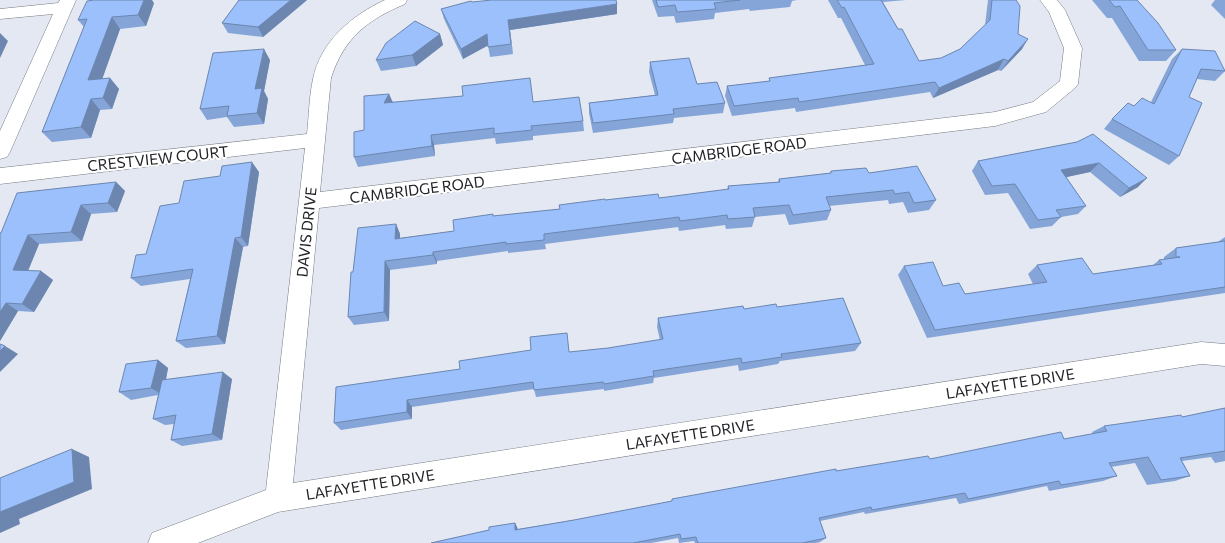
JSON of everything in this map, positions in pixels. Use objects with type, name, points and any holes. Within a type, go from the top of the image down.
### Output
[{"type":"street","name":"DAVIS DRIVE","points":[[278,499],[322,78],[332,52],[349,32],[372,13],[399,0]]},
{"type":"street","name":"CAMBRIDGE ROAD","points":[[310,201],[995,119],[1039,107],[1069,84],[1073,48],[1057,10],[1048,0]]},
{"type":"street","points":[[0,14],[66,4]]},
{"type":"street","points":[[0,152],[66,4]]},
{"type":"street","name":"CRESTVIEW COURT","points":[[0,176],[315,140]]},
{"type":"street","name":"LAFAYETTE DRIVE","points":[[162,543],[278,499],[1201,353],[1225,355]]},
{"type":"building","points":[[144,0],[138,15],[112,17],[88,80],[110,78],[103,98],[91,99],[81,127],[42,132],[87,19],[78,20],[87,1]]},
{"type":"building","points":[[239,0],[291,0],[258,27],[222,23]]},
{"type":"building","points":[[616,0],[617,4],[508,20],[511,44],[488,47],[487,34],[461,49],[441,9],[471,1]]},
{"type":"building","points":[[656,0],[740,0],[714,3],[716,9],[677,12],[675,5],[658,7]]},
{"type":"building","points":[[837,0],[881,0],[898,29],[902,29],[919,61],[941,58],[960,49],[990,20],[992,0],[1016,0],[1020,6],[1018,34],[1028,39],[1008,61],[1004,59],[939,88],[935,82],[799,102],[798,98],[734,106],[727,86],[770,81],[769,78],[874,64],[844,7],[842,8]]},
{"type":"building","points":[[1109,0],[1137,0],[1158,23],[1176,50],[1148,50],[1120,6],[1115,7]]},
{"type":"building","points":[[415,21],[440,34],[412,55],[376,60],[386,43]]},
{"type":"building","points":[[264,49],[255,89],[262,88],[257,113],[227,116],[229,106],[200,109],[213,53]]},
{"type":"building","points":[[1182,49],[1215,51],[1225,71],[1201,69],[1189,97],[1202,103],[1179,156],[1112,119],[1128,103],[1134,106],[1142,98],[1154,104]]},
{"type":"building","points":[[689,58],[697,84],[717,82],[725,103],[673,109],[674,114],[593,123],[589,103],[658,95],[650,62]]},
{"type":"building","points":[[530,78],[533,102],[579,97],[583,121],[531,126],[532,130],[494,134],[494,128],[431,135],[432,146],[354,157],[354,132],[364,130],[364,96],[389,94],[384,103],[463,96],[462,86]]},
{"type":"building","points":[[1093,134],[1147,178],[1129,188],[1099,163],[1061,170],[1086,206],[1056,210],[1061,217],[1038,220],[1015,184],[992,186],[978,161],[1077,142]]},
{"type":"building","points":[[252,162],[241,237],[235,238],[217,336],[176,341],[193,269],[131,278],[136,255],[146,254],[160,206],[179,203],[184,181],[220,176],[222,166]]},
{"type":"building","points":[[917,166],[936,200],[914,203],[909,192],[895,194],[893,190],[826,197],[831,210],[793,215],[789,205],[753,208],[755,217],[728,219],[727,215],[680,221],[679,217],[544,234],[544,240],[506,244],[506,242],[433,252],[433,255],[385,261],[384,312],[348,317],[351,272],[353,272],[358,228],[396,224],[395,239],[454,231],[453,220],[493,214],[493,216],[560,209],[559,205],[605,199],[658,194],[659,198],[729,189],[728,186],[780,182],[779,179],[831,173],[831,171],[866,168],[869,173]]},
{"type":"building","points":[[116,182],[108,203],[81,205],[71,232],[28,235],[13,270],[41,271],[22,304],[6,303],[0,312],[0,233],[17,193]]},
{"type":"building","points":[[1225,241],[1225,287],[935,330],[904,266],[933,262],[943,286],[959,283],[965,294],[1047,282],[1037,265],[1082,258],[1093,274],[1162,264],[1159,260],[1180,257],[1176,257],[1176,248]]},
{"type":"building","points":[[843,298],[861,343],[781,354],[782,357],[742,363],[741,358],[653,371],[654,376],[604,384],[603,382],[534,390],[533,382],[407,400],[407,412],[334,423],[336,387],[460,369],[459,361],[531,350],[530,337],[567,333],[569,352],[608,348],[663,339],[658,318],[743,306],[744,309],[776,304],[777,307]]},
{"type":"building","points":[[0,344],[5,346],[0,351]]},
{"type":"building","points":[[158,360],[151,388],[119,392],[126,364]]},
{"type":"building","points":[[223,372],[212,434],[171,440],[176,415],[153,419],[162,380]]},
{"type":"building","points":[[1225,408],[1225,451],[1180,458],[1190,476],[1161,480],[1148,457],[1109,463],[1117,476],[1061,485],[1059,481],[968,499],[965,493],[872,510],[871,507],[819,518],[826,538],[802,543],[698,543],[696,537],[681,539],[680,534],[633,543],[431,543],[489,530],[489,527],[515,523],[515,530],[836,469],[836,471],[928,456],[930,459],[1061,432],[1064,439],[1107,431],[1104,426],[1181,415],[1182,417]]},
{"type":"building","points":[[72,449],[74,482],[0,512],[0,478]]}]
